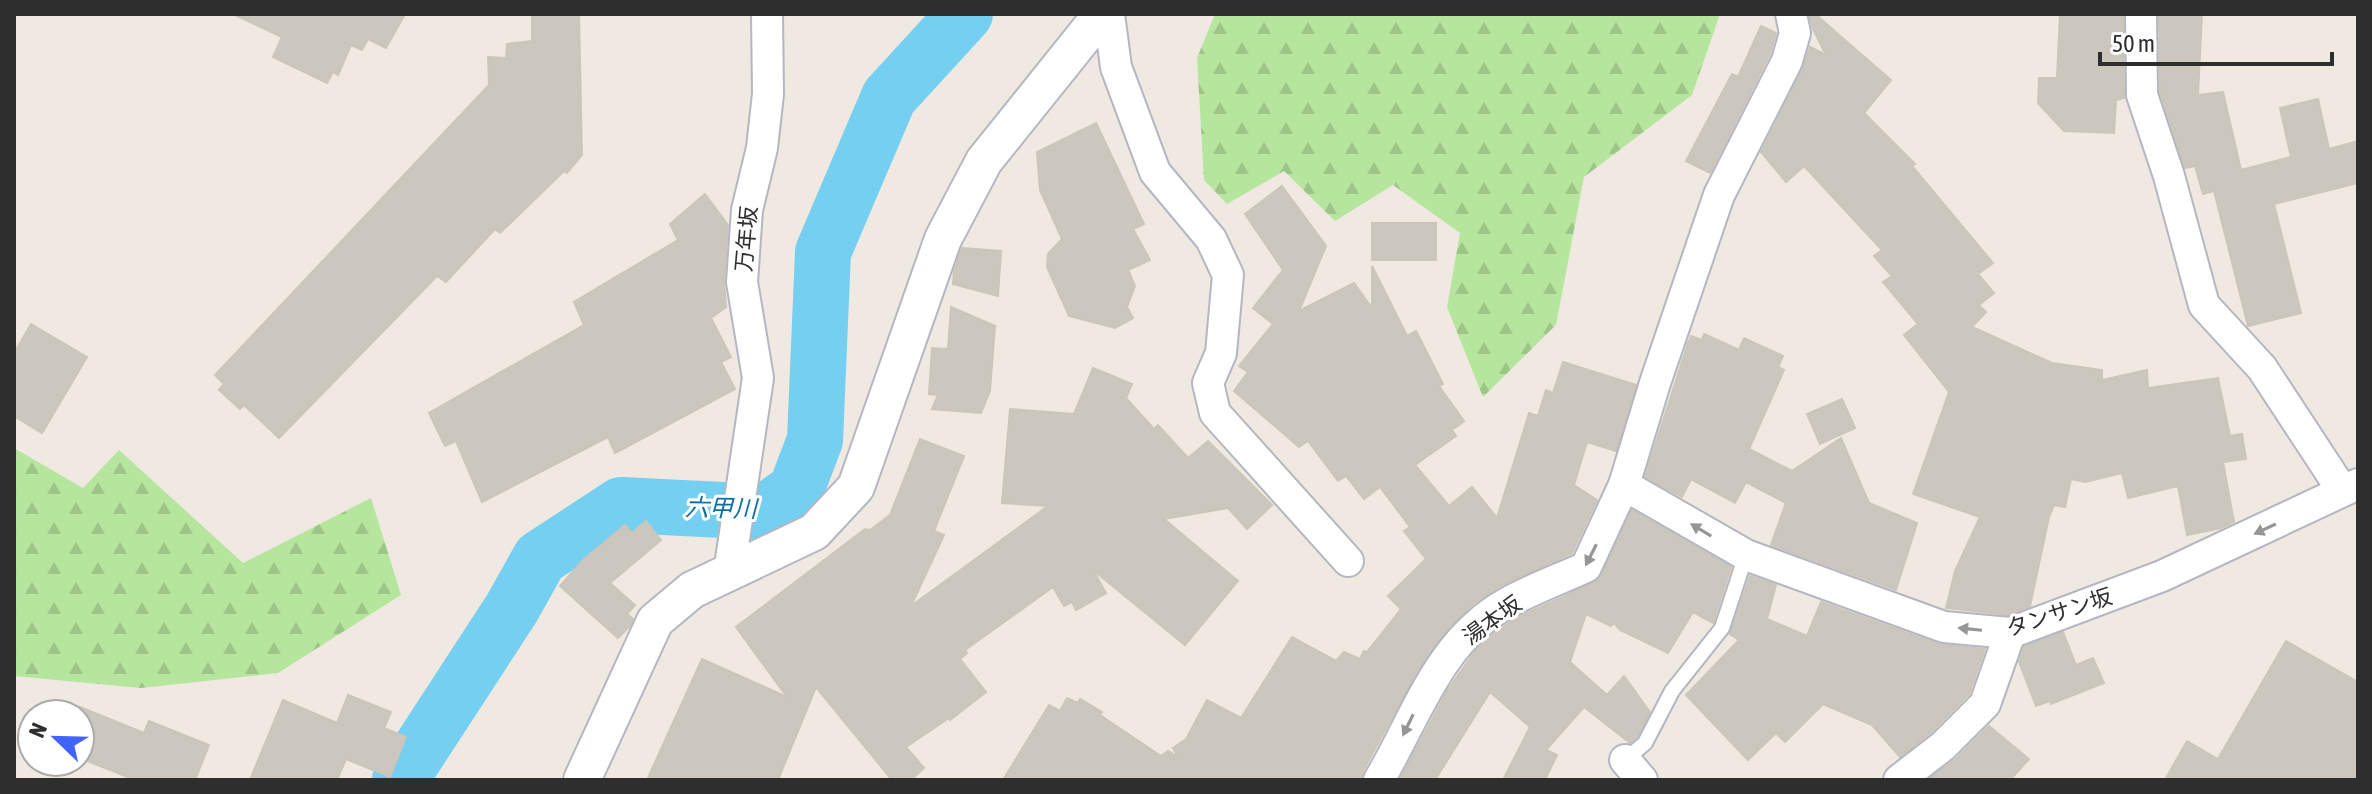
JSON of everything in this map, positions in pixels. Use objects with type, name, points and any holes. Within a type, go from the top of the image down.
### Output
[{"type":"street","name":"万年坂","points":[[730,558],[758,378],[742,282],[747,210],[762,148],[768,94],[767,14]]},
{"type":"street","points":[[582,780],[655,621],[730,558],[814,532],[856,487],[943,239],[984,161],[1102,14]]},
{"type":"street","points":[[1109,14],[1116,67],[1155,172],[1211,239],[1228,275],[1221,353],[1208,383],[1215,413],[1348,561]]},
{"type":"street","name":"湯本坂","points":[[1379,780],[1438,668],[1469,631],[1507,603],[1586,567],[1624,485],[1719,195],[1787,61],[1795,33],[1791,14]]},
{"type":"street","points":[[2141,14],[2142,95],[2169,176],[2204,305],[2262,368],[2350,487]]},
{"type":"street","name":"タンサン坂","points":[[1624,485],[1746,555],[1944,627],[2010,633],[2162,576],[2350,487]]},
{"type":"street","points":[[1899,780],[1943,746],[1985,704],[2010,633]]},
{"type":"lane","points":[[1633,770],[1672,691],[1722,628],[1746,555]]},
{"type":"green space","points":[[1215,14],[1720,14],[1692,95],[1584,177],[1556,325],[1483,397],[1447,307],[1460,233],[1393,185],[1335,221],[1284,171],[1227,204],[1204,180],[1197,58]]},
{"type":"green space","points":[[14,448],[83,488],[119,450],[243,563],[371,498],[401,595],[278,673],[141,688],[14,676]]},
{"type":"building","points":[[233,14],[405,14],[386,48],[368,39],[362,50],[351,45],[338,75],[333,72],[327,83],[273,57],[282,37]]},
{"type":"building","points":[[532,14],[579,14],[582,155],[567,173],[564,171],[500,233],[495,229],[446,282],[437,276],[279,438],[244,405],[240,409],[219,390],[224,384],[215,375],[489,85],[488,57],[506,58],[507,44],[532,41]]},
{"type":"building","points":[[1809,14],[1815,14],[1891,80],[1864,113],[1915,164],[1912,166],[1993,263],[1978,274],[1994,293],[1979,305],[1986,312],[1972,327],[2052,363],[2102,370],[2102,380],[2147,370],[2148,388],[2218,378],[2230,436],[2242,434],[2246,459],[2223,462],[2234,522],[2187,535],[2178,486],[2128,498],[2122,473],[2085,482],[2071,479],[2065,507],[2054,505],[2049,517],[2030,606],[2008,615],[1946,608],[1955,571],[1980,517],[1913,494],[1949,392],[1904,335],[1918,324],[1883,282],[1892,276],[1874,256],[1882,250],[1804,166],[1786,182],[1761,152],[1803,69],[1810,47],[1826,55]]},
{"type":"building","points":[[2060,14],[2123,14],[2124,98],[2116,100],[2114,133],[2064,131],[2038,103],[2039,78],[2057,78]]},
{"type":"building","points":[[2159,14],[2202,14],[2198,95],[2223,92],[2241,170],[2291,157],[2280,108],[2318,99],[2329,149],[2358,141],[2358,183],[2274,204],[2301,313],[2248,326],[2214,191],[2203,194],[2195,166],[2185,168],[2160,92]]},
{"type":"building","points":[[1761,26],[1776,33],[1770,54],[1710,173],[1686,161],[1732,74],[1738,77]]},
{"type":"building","points":[[1096,123],[1144,224],[1133,229],[1150,260],[1128,270],[1135,286],[1127,307],[1133,318],[1115,328],[1069,316],[1047,267],[1048,254],[1062,239],[1040,190],[1037,152]]},
{"type":"building","points":[[1282,186],[1326,246],[1299,311],[1354,283],[1372,308],[1372,266],[1407,336],[1416,331],[1443,384],[1439,386],[1464,421],[1452,430],[1456,436],[1415,465],[1449,506],[1472,487],[1497,518],[1529,413],[1538,416],[1546,390],[1553,393],[1563,362],[1636,385],[1616,451],[1587,442],[1574,485],[1597,500],[1572,553],[1498,587],[1473,604],[1451,625],[1416,673],[1361,780],[1003,780],[1049,705],[1060,711],[1067,698],[1078,703],[1080,699],[1102,712],[1100,715],[1161,756],[1168,751],[1178,757],[1173,748],[1186,739],[1207,700],[1241,718],[1292,637],[1336,661],[1344,652],[1360,659],[1401,609],[1388,596],[1426,559],[1404,531],[1410,527],[1380,487],[1364,499],[1346,476],[1338,481],[1308,441],[1299,447],[1234,391],[1248,372],[1239,366],[1273,324],[1253,308],[1283,270],[1245,214]]},
{"type":"building","points":[[705,194],[728,225],[724,281],[726,307],[711,318],[731,357],[721,362],[735,389],[615,453],[608,437],[482,502],[456,441],[445,446],[429,413],[584,325],[574,302],[678,240],[670,224]]},
{"type":"building","points":[[1372,223],[1436,223],[1436,260],[1372,260]]},
{"type":"building","points":[[962,248],[1001,251],[998,296],[953,284]]},
{"type":"building","points":[[951,307],[995,326],[990,391],[981,413],[932,409],[938,395],[929,394],[932,348],[948,349]]},
{"type":"building","points":[[31,324],[87,357],[42,433],[14,416],[14,353]]},
{"type":"building","points":[[1704,334],[1739,350],[1744,338],[1783,356],[1778,367],[1784,370],[1749,449],[1792,471],[1841,438],[1869,503],[1917,523],[1896,590],[1771,545],[1786,503],[1746,482],[1735,503],[1691,479],[1682,497],[1645,477],[1688,343],[1691,336],[1702,340]]},
{"type":"building","points":[[1093,368],[1132,384],[1126,398],[1154,429],[1158,425],[1188,458],[1208,441],[1272,505],[1247,529],[1228,508],[1164,519],[1238,581],[1185,645],[1093,570],[1106,593],[1076,610],[1072,602],[1064,606],[1053,587],[965,650],[967,653],[960,659],[986,692],[950,720],[906,747],[924,768],[911,780],[892,780],[816,687],[778,780],[647,780],[702,659],[787,697],[736,627],[865,529],[870,530],[890,515],[920,439],[964,456],[934,531],[944,535],[911,606],[1048,506],[1002,503],[1010,409],[1074,414]]},
{"type":"building","points":[[1842,399],[1855,428],[1820,444],[1807,414]]},
{"type":"building","points":[[1632,510],[1731,567],[1713,623],[1693,612],[1668,653],[1620,630],[1614,623],[1611,626],[1586,614],[1570,662],[1607,695],[1624,676],[1650,712],[1637,737],[1630,743],[1584,707],[1546,750],[1557,755],[1545,780],[1503,780],[1530,727],[1490,692],[1435,780],[1400,780],[1447,691],[1476,650],[1516,618],[1594,583],[1602,575]]},
{"type":"building","points":[[646,521],[661,540],[610,583],[635,605],[627,614],[633,619],[630,626],[618,638],[560,586],[582,561],[625,525],[632,533]]},
{"type":"building","points":[[1750,576],[1776,585],[1767,619],[1807,636],[1821,602],[1938,644],[1985,649],[1969,694],[1931,732],[1900,757],[1872,725],[1823,704],[1785,742],[1776,733],[1748,760],[1686,695],[1739,640],[1730,634]]},
{"type":"building","points":[[2063,632],[2076,665],[2093,658],[2104,683],[2051,704],[2050,701],[2036,706],[2019,662],[2024,647]]},
{"type":"building","points":[[2286,641],[2358,682],[2358,780],[2165,780],[2187,741],[2218,759]]},
{"type":"building","points":[[348,695],[391,712],[384,728],[406,737],[390,777],[346,759],[337,780],[250,780],[283,700],[337,723]]},
{"type":"building","points":[[96,714],[144,733],[149,721],[209,745],[195,780],[135,780],[96,764]]},
{"type":"building","points":[[1989,726],[2029,759],[2010,780],[1928,780],[1956,759]]},
{"type":"waterway","name":"六甲川","points":[[400,780],[512,608],[540,558],[621,505],[765,512],[796,490],[815,440],[823,252],[889,97],[965,14]]}]
